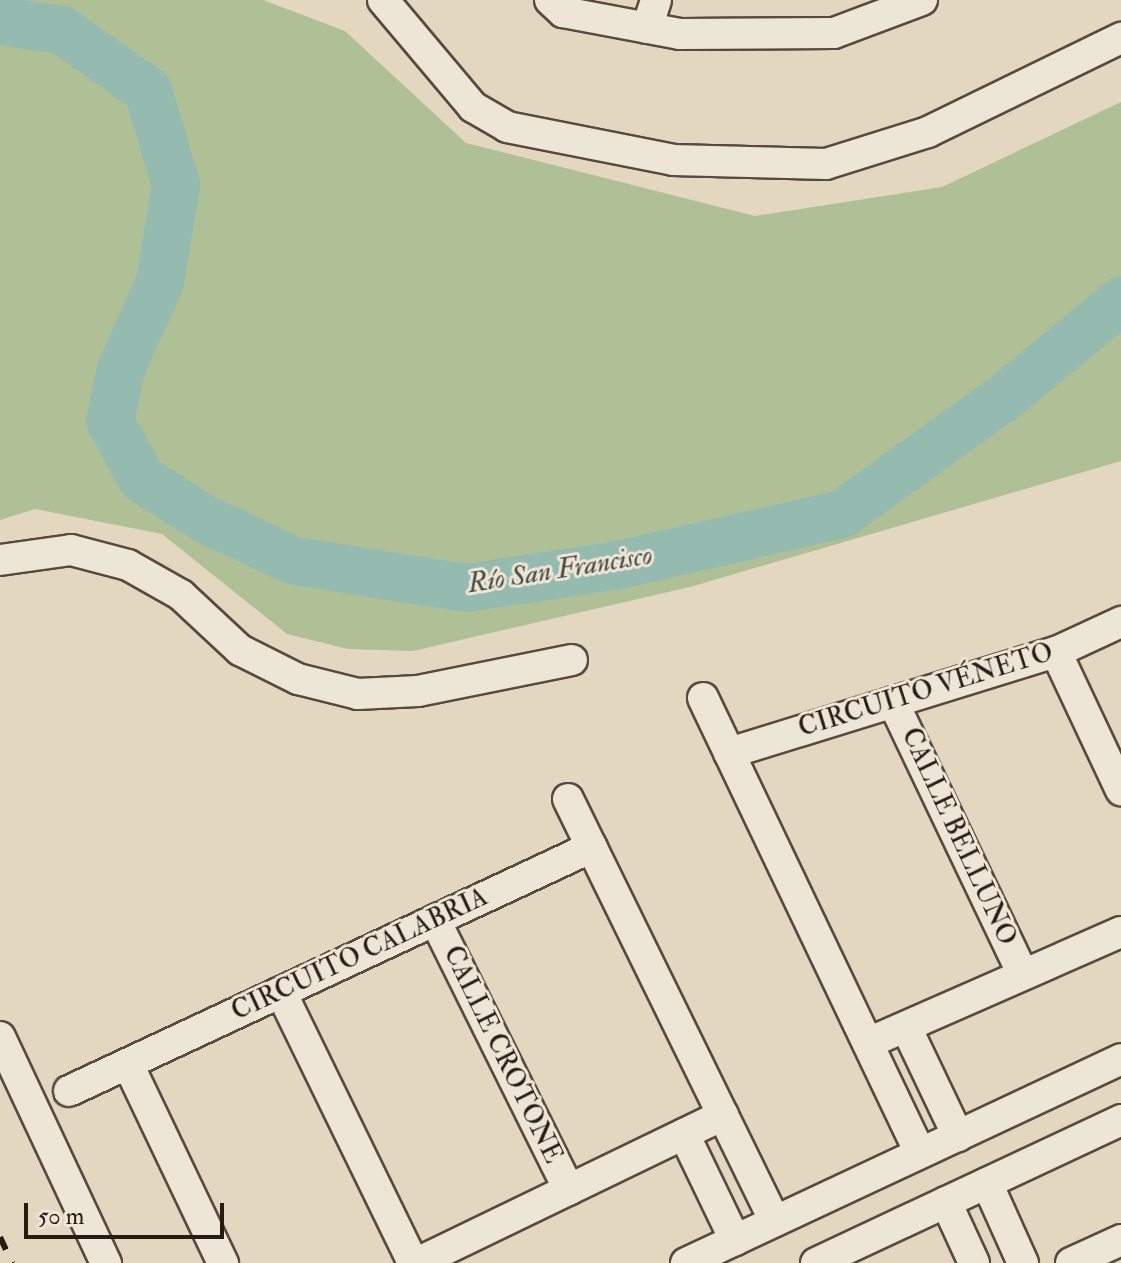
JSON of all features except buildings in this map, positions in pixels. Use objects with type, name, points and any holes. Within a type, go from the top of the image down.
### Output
[{"type":"street","points":[[383,0],[473,107],[507,127],[673,160],[826,164],[928,132],[1121,38]]},
{"type":"street","points":[[550,0],[563,12],[651,14],[680,34],[834,33],[922,0]]},
{"type":"street","points":[[0,560],[71,550],[128,565],[181,595],[240,650],[298,679],[358,694],[418,691],[572,660]]},
{"type":"street","name":"CIRCUITO VÉNETO","points":[[729,753],[1056,652],[1121,622]]},
{"type":"street","points":[[1056,652],[1121,790]]},
{"type":"street","points":[[703,698],[920,1153]]},
{"type":"street","name":"CALLE BELLUNO","points":[[893,702],[1022,973]]},
{"type":"street","points":[[568,799],[775,1221]]},
{"type":"street","name":"CIRCUITO CALABRIA","points":[[69,1091],[592,847]]},
{"type":"street","name":"CALLE CROTONE","points":[[435,920],[569,1190]]},
{"type":"street","points":[[868,1043],[1121,932]]},
{"type":"street","points":[[281,992],[415,1263],[723,1115]]},
{"type":"street","points":[[906,1027],[958,1136]]},
{"type":"street","points":[[0,1037],[106,1263]]},
{"type":"street","points":[[686,1263],[1121,1059]]},
{"type":"street","points":[[128,1064],[223,1263]]},
{"type":"street","points":[[816,1263],[1121,1120]]},
{"type":"street","points":[[684,1134],[735,1240]]},
{"type":"street","points":[[987,1183],[1023,1263]]},
{"type":"street","points":[[946,1202],[974,1263]]},
{"type":"street","points":[[1071,1263],[1121,1240]]},
{"type":"green space","points":[[0,0],[263,0],[345,31],[466,143],[755,216],[942,187],[1121,102],[1121,461],[690,587],[413,651],[348,649],[287,634],[162,534],[35,509],[0,520]]},
{"type":"waterway","name":"Río San Francisco","points":[[0,21],[62,30],[148,91],[176,185],[160,282],[121,369],[110,421],[142,479],[205,519],[294,561],[466,588],[614,566],[842,514],[1005,397],[1121,301]]},
{"type":"railway","points":[[0,1237],[12,1263]]}]
